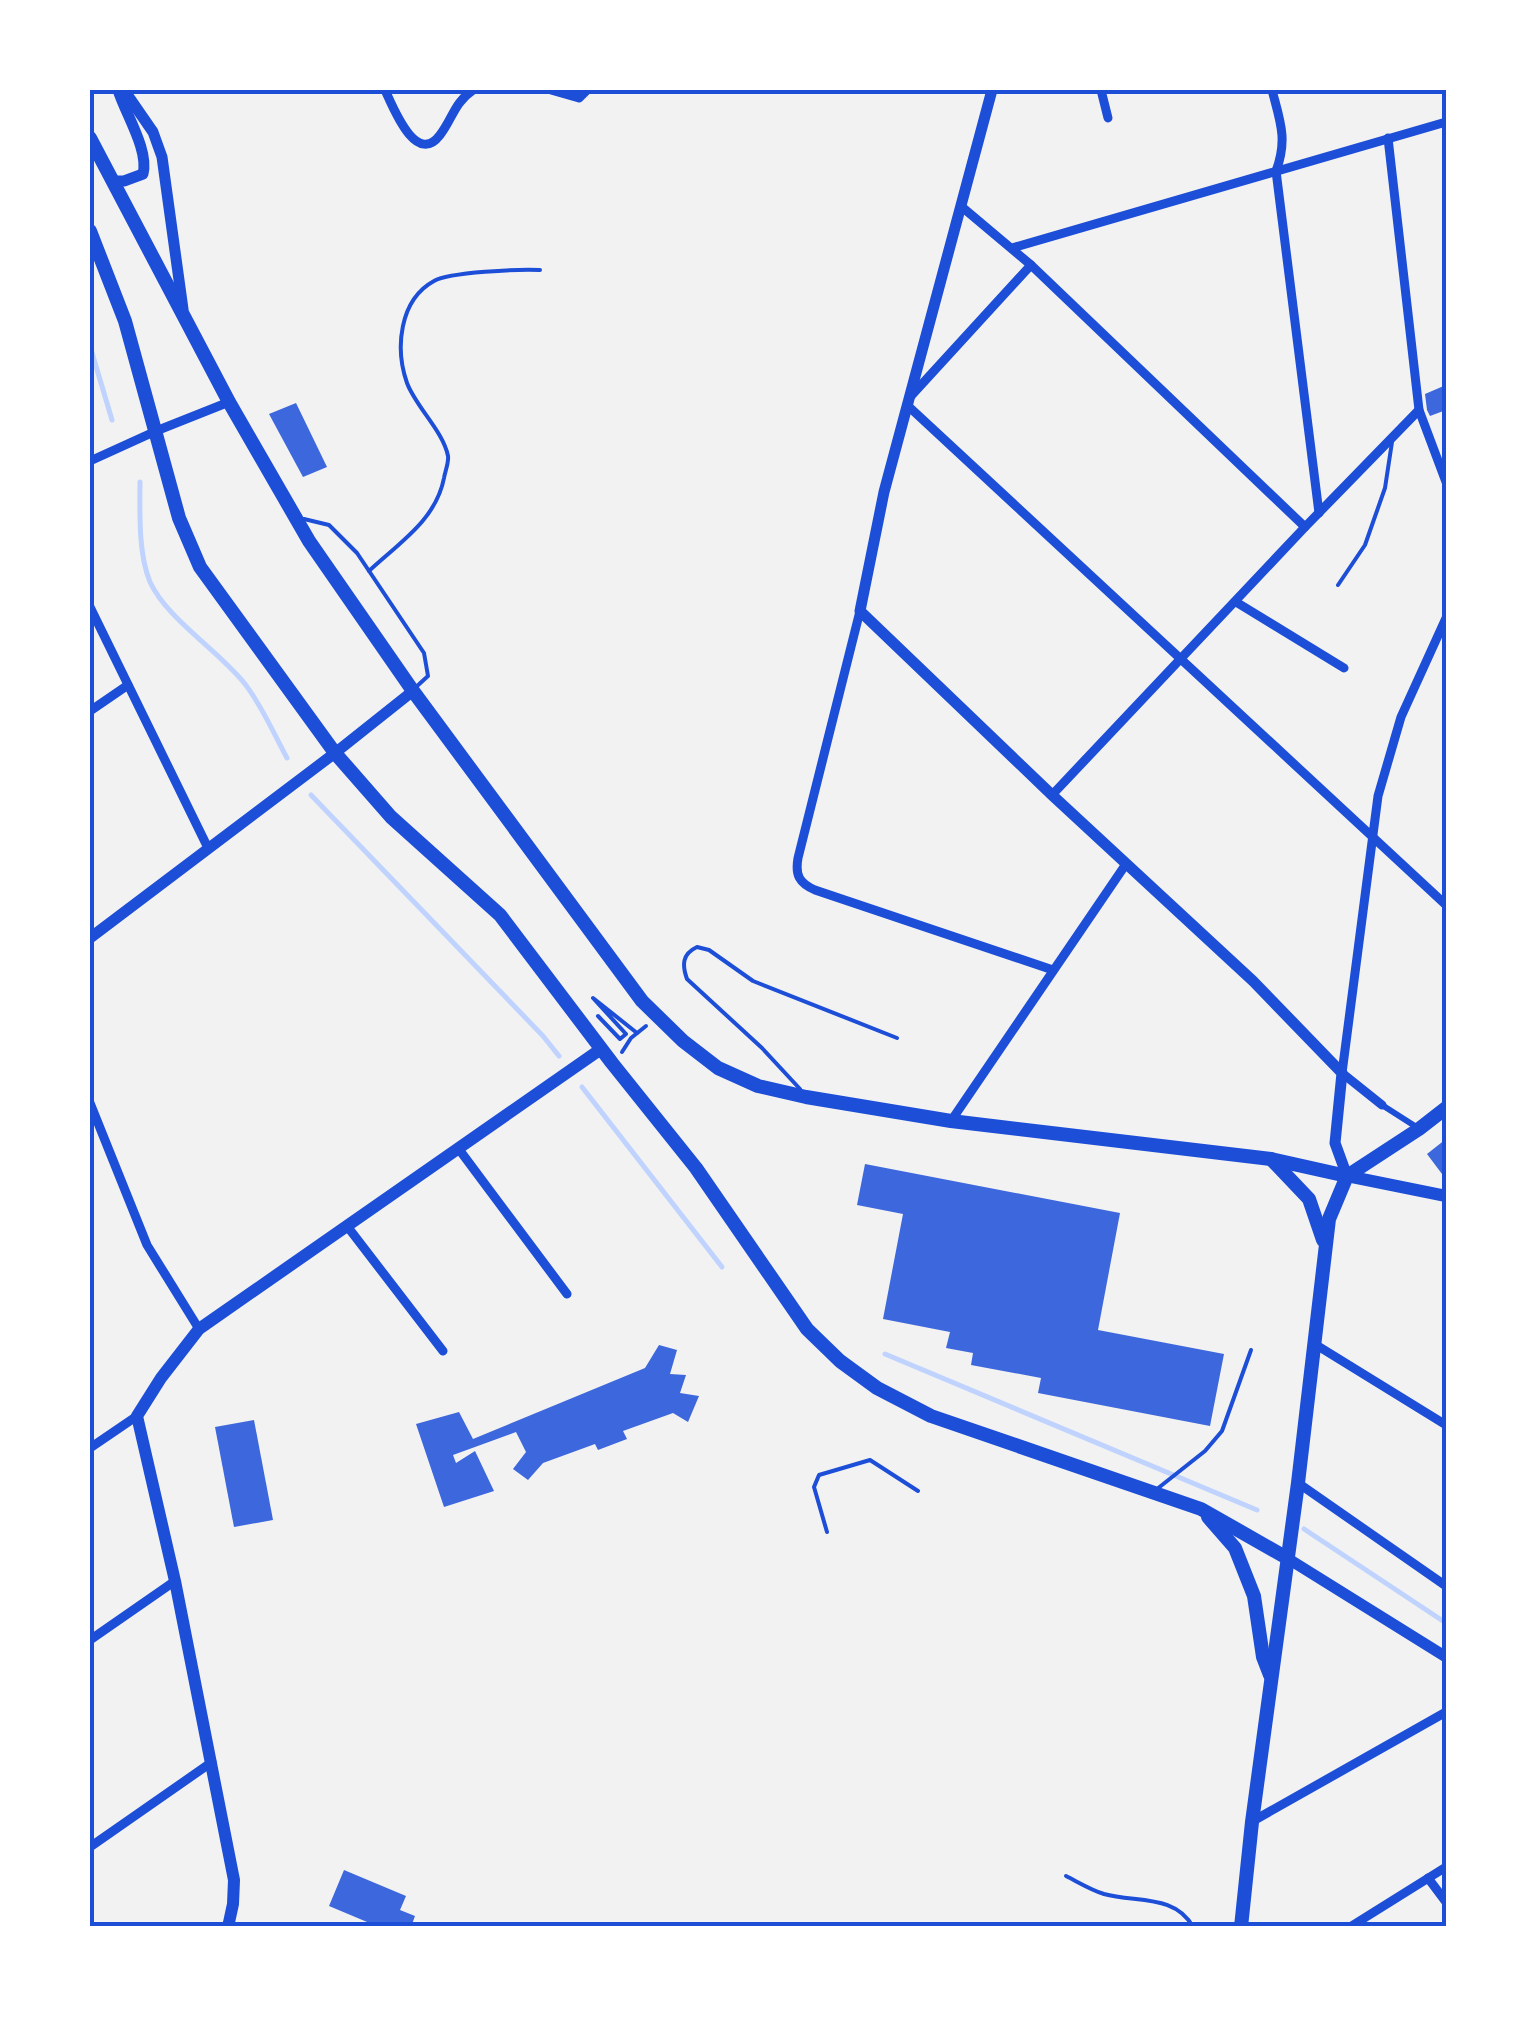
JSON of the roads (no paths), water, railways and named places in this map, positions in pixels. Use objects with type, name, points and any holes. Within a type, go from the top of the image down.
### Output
[{"type":"main road","points":[[90,138],[229,402],[309,541],[413,690],[642,1001],[718,1068],[758,1086],[951,1122],[1271,1159],[1444,1194]]},
{"type":"main road","points":[[90,231],[125,321],[179,518],[200,566],[335,753],[392,817],[500,915],[696,1168],[808,1329],[840,1361],[877,1388],[931,1416],[1201,1509],[1287,1558]]},
{"type":"main road","points":[[228,1927],[234,1880],[138,1416],[199,1329],[601,1049]]},
{"type":"main road","points":[[1241,1927],[1328,1219],[1347,1176],[1446,1108]]},
{"type":"main road","points":[[1271,1159],[1309,1199],[1325,1246]]},
{"type":"main road","points":[[1201,1509],[1235,1548],[1254,1596],[1263,1657],[1271,1678]]},
{"type":"street","points":[[112,181],[136,178],[145,164],[121,90]]},
{"type":"street","points":[[121,90],[153,132],[162,157],[184,318]]},
{"type":"street","points":[[384,90],[405,130],[423,144],[432,144],[440,136],[461,98],[473,90]]},
{"type":"street","points":[[551,90],[579,98],[587,90]]},
{"type":"street","points":[[992,90],[884,492],[860,611],[796,869],[798,878],[816,890],[1053,970]]},
{"type":"street","points":[[1101,90],[1108,118]]},
{"type":"street","points":[[1272,90],[1284,132],[1276,171],[1319,513]]},
{"type":"street","points":[[1012,248],[1446,122]]},
{"type":"street","points":[[1388,138],[1420,410],[1446,482]]},
{"type":"street","points":[[962,208],[1031,265],[1305,527]]},
{"type":"street","points":[[908,401],[1031,265]]},
{"type":"street","points":[[908,401],[1446,905]]},
{"type":"street","points":[[90,460],[229,402]]},
{"type":"street","points":[[1052,796],[1420,410]]},
{"type":"street","points":[[1236,602],[1344,668]]},
{"type":"street","points":[[90,607],[208,848]]},
{"type":"street","points":[[860,611],[1252,981],[1342,1073],[1419,1129]]},
{"type":"street","points":[[1347,1176],[1334,1143],[1378,796],[1401,717],[1446,618]]},
{"type":"street","points":[[1438,637],[1446,646]]},
{"type":"street","points":[[90,711],[128,686]]},
{"type":"street","points":[[90,938],[413,690]]},
{"type":"street","points":[[951,1122],[1126,864]]},
{"type":"street","points":[[90,1103],[147,1245],[199,1329]]},
{"type":"street","points":[[458,1148],[567,1294]]},
{"type":"street","points":[[347,1226],[444,1352]]},
{"type":"street","points":[[1313,1343],[1446,1424]]},
{"type":"street","points":[[90,1448],[138,1416]]},
{"type":"street","points":[[1298,1483],[1446,1586]]},
{"type":"street","points":[[1287,1558],[1446,1657]]},
{"type":"street","points":[[90,1640],[175,1581]]},
{"type":"street","points":[[1252,1822],[1446,1712]]},
{"type":"street","points":[[90,1846],[212,1762]]},
{"type":"street","points":[[1350,1927],[1446,1868]]},
{"type":"street","points":[[1428,1878],[1446,1902]]},
{"type":"lane","points":[[369,571],[426,519],[441,494],[448,457],[407,383],[400,354],[404,320],[412,300],[436,280],[512,269],[540,270]]},
{"type":"lane","points":[[1338,585],[1365,545],[1385,488],[1393,437]]},
{"type":"lane","points":[[295,518],[328,524],[357,553],[424,652],[428,676],[413,690]]},
{"type":"lane","points":[[806,1096],[762,1048],[686,979],[684,958],[689,951],[696,947],[709,950],[753,981],[897,1038]]},
{"type":"lane","points":[[1154,1492],[1205,1451],[1222,1431],[1250,1350]]},
{"type":"lane","points":[[827,1532],[814,1487],[819,1475],[870,1460],[918,1491]]},
{"type":"waterway","points":[[90,346],[112,420]]},
{"type":"waterway","points":[[140,482],[142,546],[150,582],[168,609],[245,684],[287,758]]},
{"type":"waterway","points":[[311,795],[559,1056]]},
{"type":"waterway","points":[[582,1087],[722,1267]]},
{"type":"waterway","points":[[885,1354],[1257,1510]]},
{"type":"waterway","points":[[1304,1529],[1446,1623]]}]
